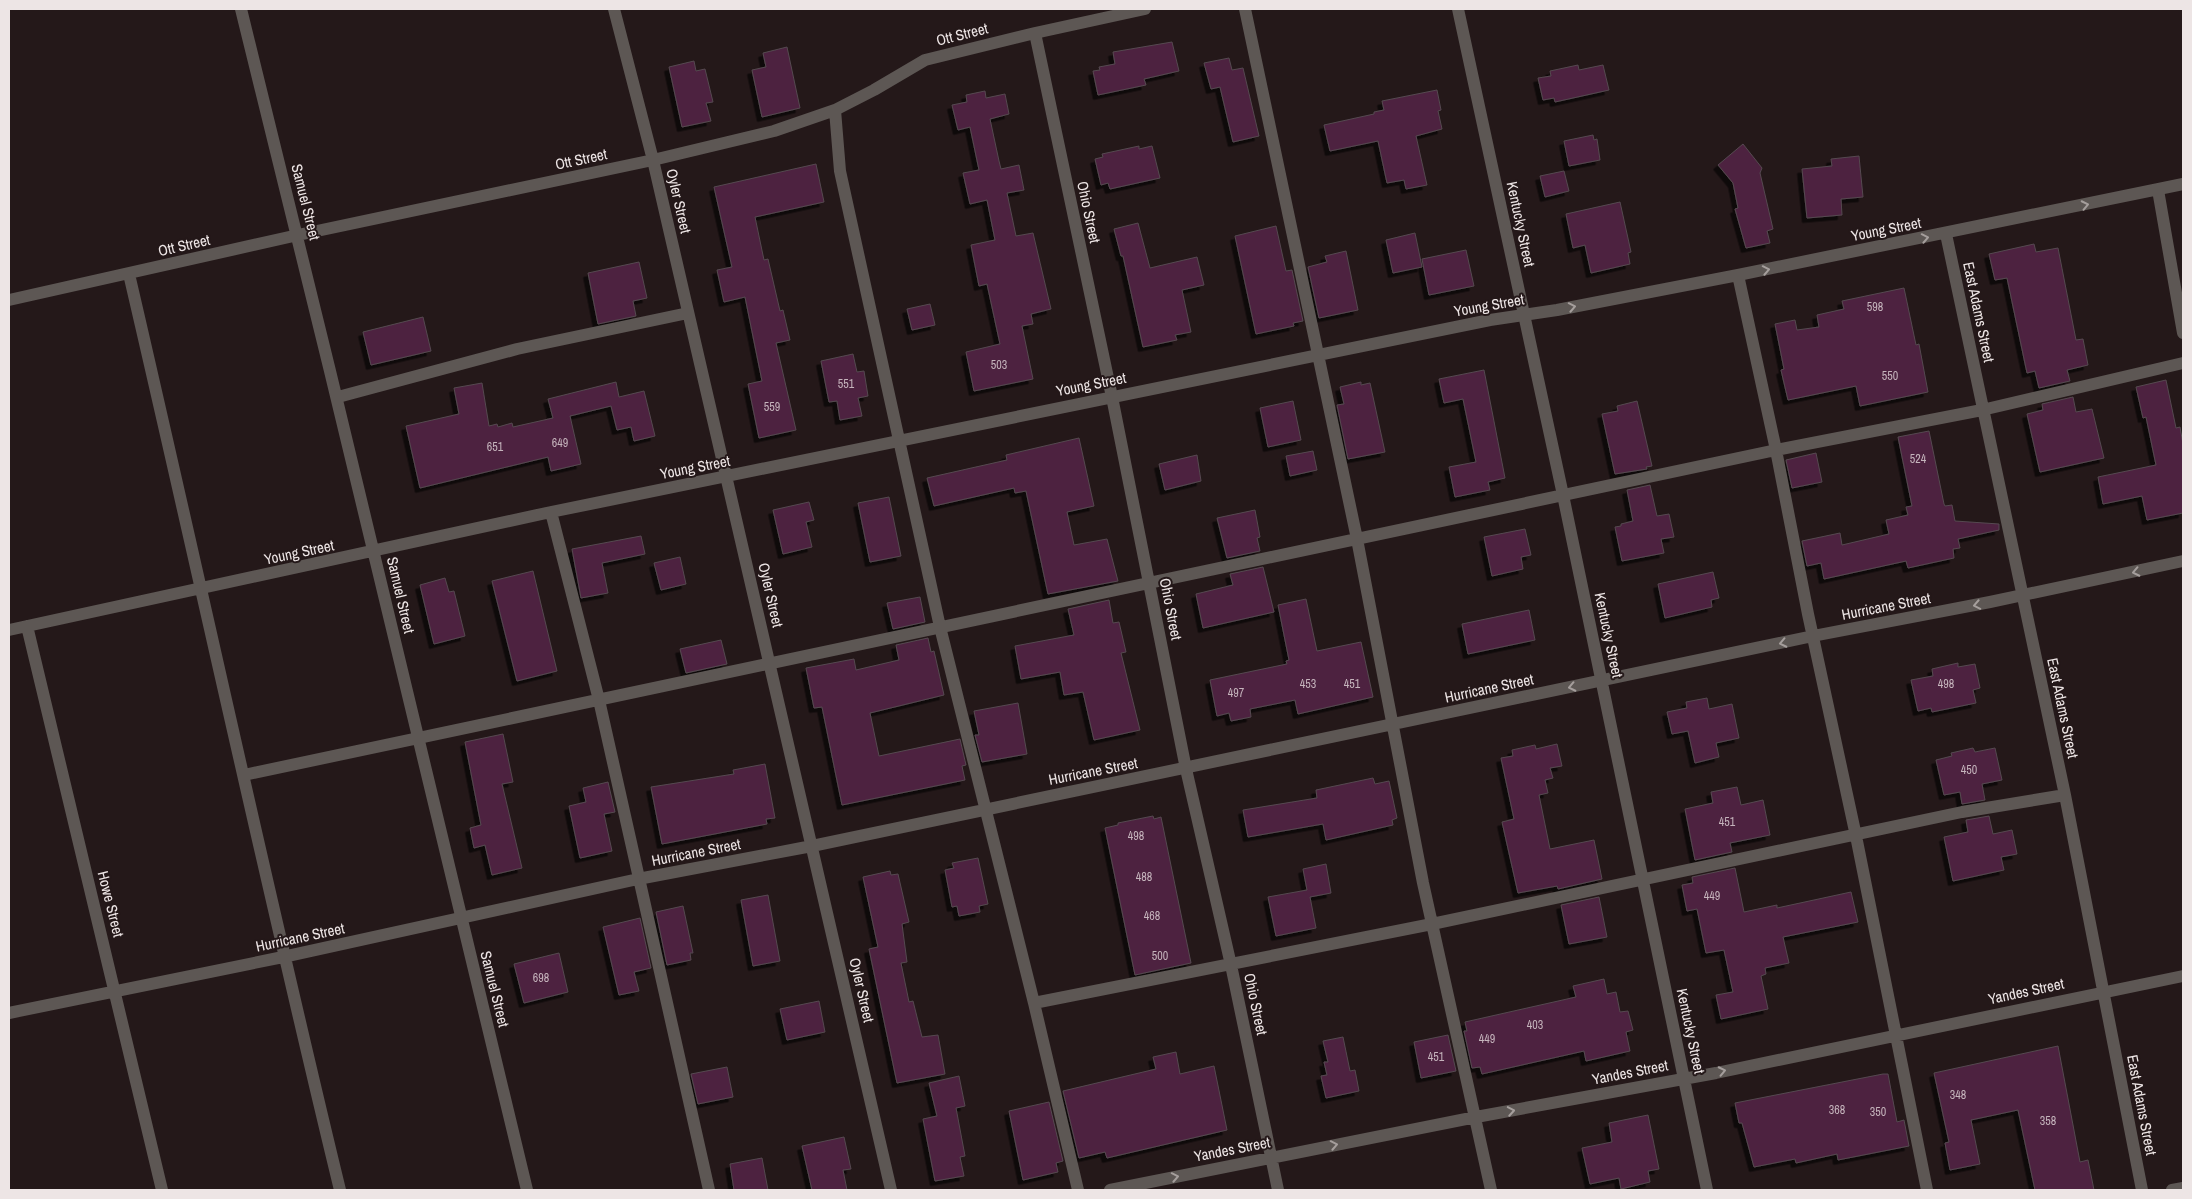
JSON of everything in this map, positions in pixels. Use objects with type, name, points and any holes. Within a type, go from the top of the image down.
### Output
[{"type":"street","name":"Samuel Street","points":[[240,9],[338,397],[417,738],[527,1190]]},
{"type":"street","name":"Oyler Street","points":[[614,9],[654,160],[891,1190]]},
{"type":"street","name":"Ott Street","points":[[9,300],[654,160],[774,132],[835,110],[925,60],[1145,9]]},
{"type":"street","points":[[1245,9],[1357,539],[1432,924],[1491,1190]]},
{"type":"street","name":"Kentucky Street","points":[[1458,9],[1563,495],[1707,1190]]},
{"type":"street","name":"Ohio Street","points":[[1035,33],[1112,397],[1186,769],[1231,965],[1278,1190]]},
{"type":"street","points":[[835,110],[840,171],[940,627],[1034,1003],[1078,1190]]},
{"type":"street","name":"Young Street","points":[[9,630],[375,552],[551,512],[898,440],[1490,320],[1524,316],[1946,234],[2183,184]]},
{"type":"street","points":[[2158,190],[2183,333]]},
{"type":"street","name":"East Adams Street","points":[[1946,234],[2065,795],[2142,1190]]},
{"type":"street","points":[[129,274],[244,775],[283,957],[340,1190]]},
{"type":"street","points":[[1738,275],[1856,836],[1927,1190]]},
{"type":"street","points":[[338,397],[517,349],[688,313]]},
{"type":"street","points":[[244,775],[1776,450],[1982,410],[2183,363]]},
{"type":"street","points":[[551,512],[599,700],[709,1190]]},
{"type":"street","name":"Hurricane Street","points":[[9,1013],[462,919],[638,879],[812,846],[1813,636],[2022,596],[2183,562]]},
{"type":"street","name":"Howe Street","points":[[27,626],[162,1190]]},
{"type":"street","points":[[1034,1003],[1432,924],[1856,836],[1962,812],[2065,795]]},
{"type":"street","name":"Yandes Street","points":[[1110,1190],[1476,1117],[1685,1079],[2183,976]]},
{"type":"street","points":[[2172,1190],[2183,1188]]},
{"type":"building","points":[[1172,42],[1179,71],[1144,79],[1146,85],[1098,95],[1093,71],[1100,70],[1099,67],[1115,64],[1113,52]]},
{"type":"building","points":[[787,47],[800,108],[762,117],[752,70],[766,67],[763,53]]},
{"type":"building","points":[[1229,58],[1232,70],[1243,68],[1259,136],[1233,142],[1220,87],[1211,89],[1204,63]]},
{"type":"building","points":[[694,61],[696,71],[705,69],[713,102],[706,103],[711,121],[682,127],[669,67]]},
{"type":"building","points":[[1578,65],[1579,70],[1603,65],[1609,90],[1555,102],[1554,98],[1543,100],[1538,78],[1551,76],[1550,71]]},
{"type":"building","points":[[1437,90],[1441,110],[1438,111],[1442,129],[1416,136],[1427,185],[1406,189],[1404,180],[1387,183],[1378,141],[1330,151],[1324,125],[1384,110],[1382,101]]},
{"type":"building","points":[[985,91],[986,98],[1005,94],[1009,114],[990,119],[1001,169],[1019,165],[1024,190],[1007,193],[1016,236],[1033,233],[1051,309],[1031,314],[1033,324],[1022,326],[1033,379],[974,391],[966,352],[1000,344],[987,284],[979,286],[971,245],[995,240],[987,200],[970,204],[963,173],[979,170],[970,127],[958,130],[952,105],[967,102],[966,95]]},
{"type":"building","points":[[1593,135],[1594,140],[1597,139],[1600,160],[1569,166],[1564,141]]},
{"type":"building","points":[[1743,144],[1762,168],[1760,173],[1773,229],[1767,231],[1770,243],[1746,248],[1735,209],[1738,208],[1733,183],[1718,165]]},
{"type":"building","points":[[1139,146],[1139,149],[1152,146],[1160,178],[1110,189],[1108,183],[1101,185],[1095,159],[1103,157],[1102,154]]},
{"type":"building","points":[[1859,156],[1863,197],[1841,199],[1842,215],[1807,218],[1802,169],[1832,166],[1831,159]]},
{"type":"building","points":[[816,164],[824,202],[755,217],[764,260],[768,259],[780,311],[783,310],[790,340],[776,343],[796,430],[759,438],[748,384],[762,381],[745,297],[724,302],[717,270],[732,267],[714,187]]},
{"type":"building","points":[[1564,171],[1569,191],[1545,197],[1540,176]]},
{"type":"building","points":[[1620,202],[1631,252],[1628,253],[1630,264],[1591,273],[1585,245],[1573,248],[1566,214]]},
{"type":"building","points":[[1138,223],[1150,268],[1197,257],[1204,285],[1182,290],[1191,332],[1175,335],[1177,340],[1143,347],[1123,256],[1121,256],[1114,229]]},
{"type":"building","points":[[1276,226],[1286,271],[1292,270],[1303,321],[1293,323],[1294,326],[1256,334],[1235,236]]},
{"type":"building","points":[[1415,233],[1422,267],[1393,273],[1386,240]]},
{"type":"building","points":[[2034,244],[2036,252],[2058,248],[2076,340],[2083,339],[2088,365],[2067,370],[2070,381],[2039,388],[2035,371],[2027,373],[2007,278],[1995,280],[1989,254]]},
{"type":"building","points":[[1466,250],[1474,286],[1429,295],[1422,259]]},
{"type":"building","points":[[1346,251],[1358,310],[1319,318],[1308,267],[1327,262],[1325,256]]},
{"type":"building","points":[[639,262],[647,298],[633,301],[636,316],[598,324],[588,273]]},
{"type":"building","points":[[1904,288],[1916,345],[1919,344],[1928,392],[1860,406],[1856,386],[1788,400],[1781,370],[1784,369],[1775,324],[1795,320],[1797,330],[1819,327],[1817,315],[1844,309],[1842,301]]},
{"type":"building","points":[[930,304],[935,325],[912,330],[907,309]]},
{"type":"building","points":[[423,317],[431,351],[371,365],[363,332]]},
{"type":"building","points":[[853,354],[857,372],[864,371],[868,396],[858,398],[862,416],[840,420],[837,401],[829,402],[821,361]]},
{"type":"building","points":[[1484,370],[1505,478],[1488,482],[1490,490],[1455,497],[1449,467],[1476,462],[1463,399],[1444,403],[1439,379]]},
{"type":"building","points":[[2166,380],[2176,428],[2180,427],[2183,444],[2183,513],[2147,520],[2142,496],[2103,504],[2098,477],[2156,465],[2146,417],[2143,418],[2136,387]]},
{"type":"building","points":[[616,382],[619,397],[644,391],[655,436],[634,441],[631,427],[617,430],[611,406],[570,416],[581,464],[551,471],[548,457],[420,488],[406,426],[459,414],[454,388],[482,383],[489,426],[497,424],[498,427],[512,423],[513,427],[553,418],[548,399]]},
{"type":"building","points":[[1361,382],[1361,385],[1370,383],[1385,452],[1348,459],[1337,405],[1344,404],[1340,387]]},
{"type":"building","points":[[2073,397],[2076,412],[2092,409],[2104,458],[2040,472],[2027,414],[2043,410],[2042,404]]},
{"type":"building","points":[[1293,401],[1301,440],[1268,447],[1260,408]]},
{"type":"building","points":[[1637,401],[1652,466],[1646,467],[1647,469],[1615,474],[1602,414],[1618,411],[1617,406]]},
{"type":"building","points":[[1929,431],[1944,504],[1945,506],[1952,505],[1955,521],[1999,524],[1999,530],[1958,539],[1960,548],[1953,549],[1954,558],[1908,568],[1906,561],[1824,579],[1821,563],[1807,566],[1802,541],[1840,533],[1842,545],[1889,534],[1886,520],[1908,515],[1906,507],[1912,506],[1898,437]]},
{"type":"building","points":[[1079,438],[1094,506],[1067,512],[1074,545],[1107,539],[1118,581],[1048,594],[1026,491],[1015,493],[1014,488],[934,506],[927,478],[1007,460],[1006,455]]},
{"type":"building","points":[[1313,451],[1317,470],[1290,476],[1286,456]]},
{"type":"building","points":[[1816,453],[1822,482],[1792,488],[1786,460]]},
{"type":"building","points":[[1197,455],[1201,481],[1165,490],[1159,464]]},
{"type":"building","points":[[1650,485],[1657,516],[1669,514],[1674,537],[1661,539],[1664,553],[1622,561],[1615,527],[1633,521],[1627,490]]},
{"type":"building","points":[[889,497],[901,556],[870,562],[858,503]]},
{"type":"building","points":[[809,502],[814,520],[806,522],[812,547],[783,554],[773,510]]},
{"type":"building","points":[[1255,510],[1260,537],[1257,538],[1260,551],[1227,558],[1217,518]]},
{"type":"building","points":[[1525,529],[1531,555],[1521,557],[1523,569],[1492,576],[1484,537]]},
{"type":"building","points":[[641,536],[645,554],[602,563],[608,593],[581,598],[572,549]]},
{"type":"building","points":[[680,557],[686,584],[661,590],[654,563]]},
{"type":"building","points":[[1263,567],[1274,612],[1203,628],[1196,594],[1233,585],[1230,574]]},
{"type":"building","points":[[533,571],[557,671],[517,681],[492,581]]},
{"type":"building","points":[[1713,572],[1719,598],[1711,600],[1712,607],[1665,618],[1658,584]]},
{"type":"building","points":[[445,578],[449,592],[454,591],[465,636],[434,644],[420,585]]},
{"type":"building","points":[[920,597],[925,622],[893,629],[887,603]]},
{"type":"building","points":[[1306,599],[1317,651],[1361,642],[1373,697],[1298,714],[1295,700],[1250,709],[1251,717],[1231,721],[1229,713],[1217,716],[1210,680],[1287,664],[1286,661],[1289,660],[1278,605]]},
{"type":"building","points":[[1109,600],[1113,623],[1119,622],[1126,652],[1121,653],[1140,730],[1094,740],[1083,692],[1064,695],[1060,672],[1021,679],[1015,646],[1074,635],[1068,609]]},
{"type":"building","points":[[1529,610],[1535,640],[1468,654],[1462,624]]},
{"type":"building","points":[[928,638],[931,652],[934,651],[944,695],[870,713],[879,756],[960,739],[966,765],[962,766],[965,780],[842,805],[822,707],[814,708],[806,668],[854,659],[856,670],[899,660],[896,645]]},
{"type":"building","points":[[721,640],[727,664],[686,673],[680,649]]},
{"type":"building","points":[[1958,663],[1958,667],[1975,664],[1980,688],[1973,690],[1976,703],[1932,712],[1931,708],[1918,711],[1911,680],[1933,676],[1932,669]]},
{"type":"building","points":[[1707,698],[1709,709],[1732,704],[1739,738],[1716,743],[1719,757],[1695,763],[1688,731],[1672,734],[1667,712],[1687,708],[1686,702]]},
{"type":"building","points":[[1018,703],[1027,754],[982,762],[975,735],[979,735],[974,711]]},
{"type":"building","points":[[503,734],[513,782],[502,784],[522,868],[492,875],[485,845],[474,848],[470,828],[481,825],[465,742]]},
{"type":"building","points":[[1557,744],[1562,766],[1550,768],[1553,778],[1545,780],[1548,793],[1539,795],[1550,849],[1594,840],[1602,879],[1558,889],[1557,886],[1518,893],[1502,822],[1514,819],[1501,758],[1513,756],[1512,750],[1535,745],[1536,749]]},
{"type":"building","points":[[1973,748],[1975,752],[1995,748],[2002,780],[1982,784],[1985,800],[1962,804],[1960,792],[1944,795],[1936,760],[1952,756],[1951,753]]},
{"type":"building","points":[[765,764],[775,818],[766,819],[767,824],[662,844],[651,787],[734,774],[733,770]]},
{"type":"building","points":[[1373,778],[1375,784],[1389,781],[1397,818],[1392,820],[1393,825],[1326,840],[1323,824],[1248,837],[1243,810],[1317,798],[1316,790]]},
{"type":"building","points":[[608,782],[615,812],[604,814],[612,851],[580,858],[569,806],[586,802],[583,788]]},
{"type":"building","points":[[1737,787],[1741,805],[1763,800],[1770,835],[1730,843],[1732,852],[1695,860],[1685,809],[1713,803],[1711,792]]},
{"type":"building","points":[[1153,816],[1154,819],[1161,817],[1191,963],[1135,975],[1105,828],[1118,825],[1118,823]]},
{"type":"building","points":[[1989,816],[1993,834],[2012,830],[2017,854],[2001,857],[2004,870],[1953,881],[1944,837],[1968,832],[1966,820]]},
{"type":"building","points":[[978,858],[988,904],[979,906],[980,912],[959,916],[957,906],[952,907],[945,870],[954,868],[952,863]]},
{"type":"building","points":[[1326,864],[1331,893],[1310,897],[1316,928],[1276,936],[1268,897],[1307,890],[1303,869]]},
{"type":"building","points":[[1735,868],[1744,912],[1777,905],[1777,908],[1851,892],[1858,922],[1783,937],[1789,963],[1765,968],[1766,974],[1761,976],[1768,1009],[1721,1019],[1716,995],[1733,992],[1724,950],[1706,953],[1697,909],[1687,911],[1682,885],[1693,883],[1692,877]]},
{"type":"building","points":[[890,871],[891,875],[898,874],[909,922],[902,924],[907,962],[901,963],[909,1002],[913,1001],[922,1037],[938,1035],[945,1074],[897,1083],[869,949],[878,947],[863,877]]},
{"type":"building","points":[[768,895],[780,961],[753,966],[741,900]]},
{"type":"building","points":[[1599,897],[1607,937],[1569,944],[1561,905]]},
{"type":"building","points":[[683,906],[693,953],[690,953],[691,960],[667,965],[656,912]]},
{"type":"building","points":[[640,918],[651,968],[634,972],[639,991],[619,995],[603,927]]},
{"type":"building","points":[[559,953],[568,992],[524,1003],[514,964]]},
{"type":"building","points":[[1604,979],[1607,994],[1616,992],[1620,1012],[1628,1011],[1633,1030],[1626,1032],[1630,1051],[1586,1061],[1584,1051],[1482,1074],[1480,1067],[1472,1068],[1464,1031],[1467,1031],[1465,1022],[1576,997],[1573,986]]},
{"type":"building","points":[[819,1001],[825,1032],[787,1040],[780,1009]]},
{"type":"building","points":[[1448,1035],[1456,1071],[1421,1078],[1414,1042]]},
{"type":"building","points":[[1343,1037],[1350,1071],[1355,1070],[1359,1091],[1326,1098],[1321,1076],[1327,1075],[1324,1062],[1328,1062],[1323,1041]]},
{"type":"building","points":[[2058,1046],[2080,1162],[2088,1160],[2094,1190],[2035,1190],[2018,1110],[1971,1120],[1980,1164],[1950,1170],[1945,1143],[1949,1142],[1934,1073]]},
{"type":"building","points":[[1176,1052],[1180,1074],[1214,1066],[1227,1130],[1107,1158],[1105,1152],[1079,1158],[1063,1091],[1156,1069],[1153,1057]]},
{"type":"building","points":[[727,1067],[733,1097],[698,1104],[691,1074]]},
{"type":"building","points":[[1888,1074],[1897,1122],[1904,1120],[1909,1146],[1838,1160],[1837,1154],[1796,1163],[1795,1159],[1754,1167],[1742,1123],[1739,1123],[1735,1103]]},
{"type":"building","points":[[959,1076],[965,1106],[956,1108],[965,1156],[960,1157],[964,1176],[935,1181],[923,1119],[937,1116],[929,1083]]},
{"type":"building","points":[[1049,1102],[1063,1161],[1056,1163],[1058,1172],[1023,1180],[1009,1111]]},
{"type":"building","points":[[1648,1115],[1659,1169],[1648,1171],[1650,1182],[1621,1189],[1619,1178],[1590,1184],[1582,1148],[1612,1142],[1609,1123]]},
{"type":"building","points":[[844,1137],[851,1169],[843,1170],[847,1190],[812,1190],[802,1146]]},
{"type":"building","points":[[762,1158],[768,1190],[734,1190],[730,1164]]}]
